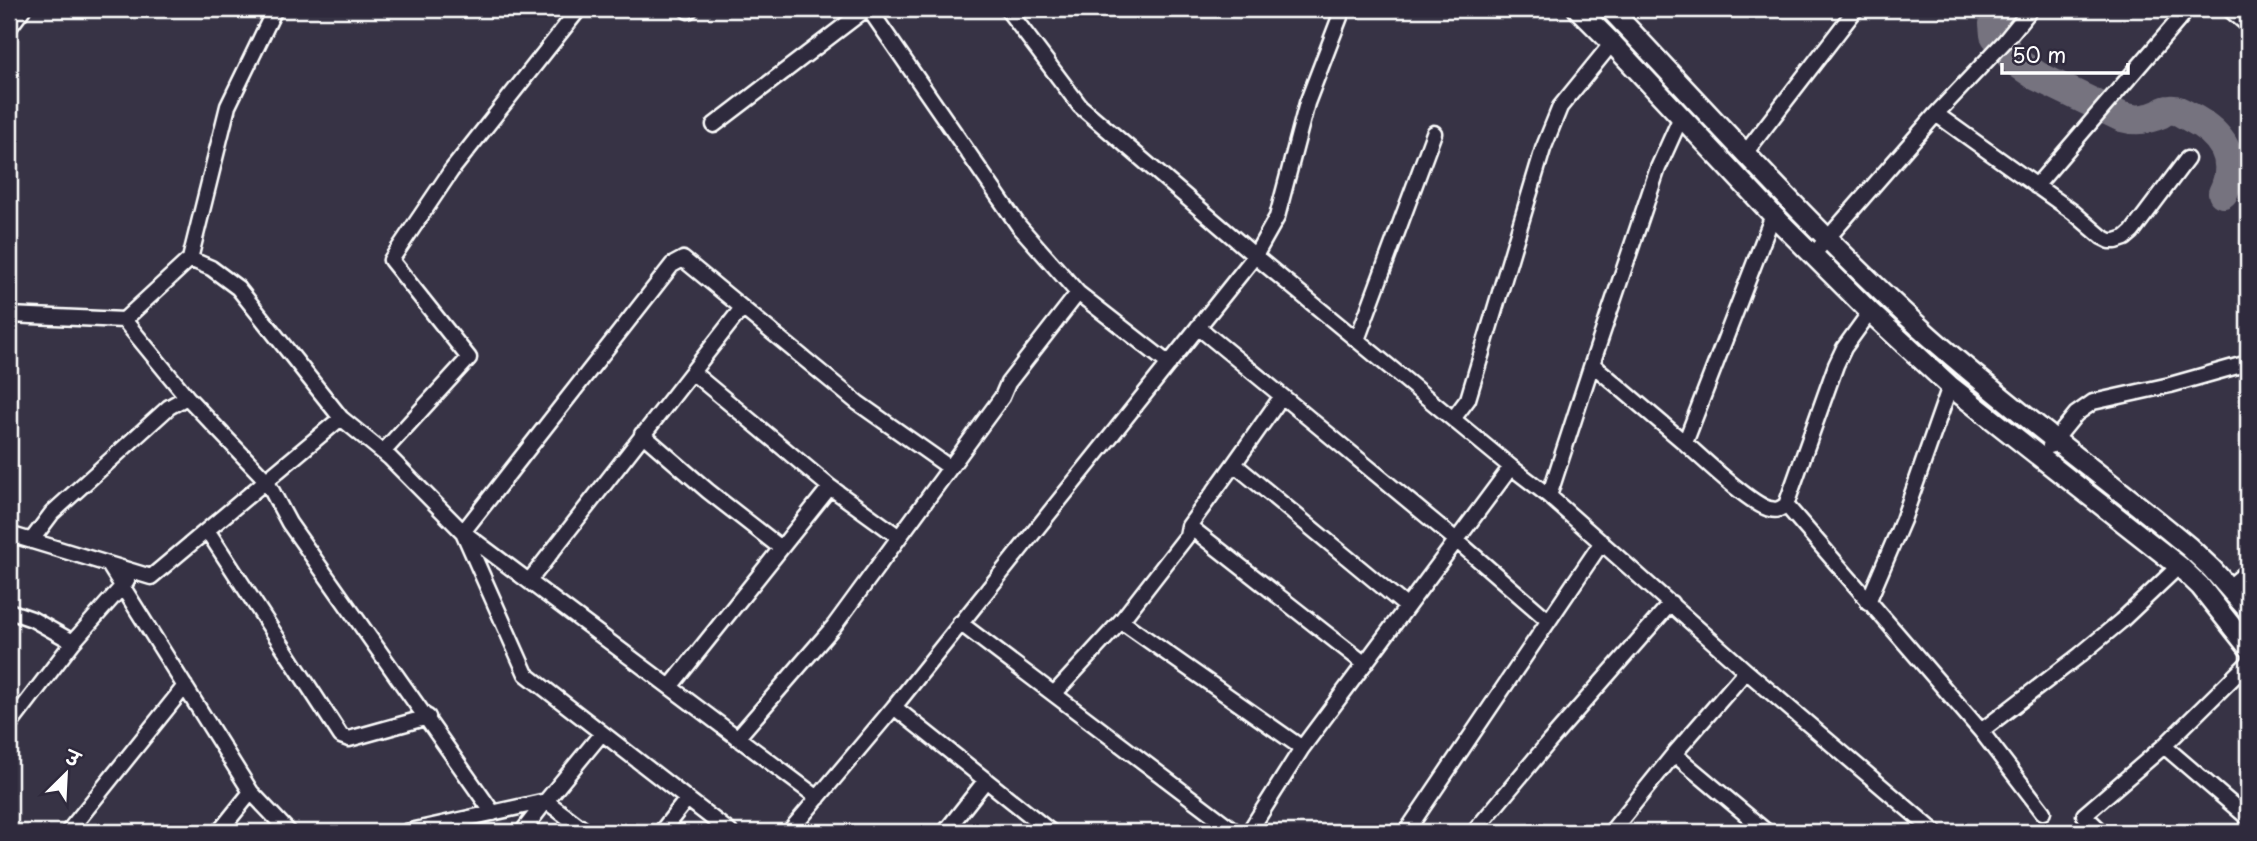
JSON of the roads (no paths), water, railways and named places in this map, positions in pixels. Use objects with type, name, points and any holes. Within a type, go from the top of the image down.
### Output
[{"type":"street","points":[[9,28],[23,9]]},
{"type":"street","points":[[9,315],[124,320],[190,259],[228,106],[275,9]]},
{"type":"street","points":[[383,452],[469,358],[391,260],[451,170],[579,9]]},
{"type":"street","points":[[713,125],[867,9],[1018,225],[1078,293],[1169,363]]},
{"type":"street","points":[[1007,9],[1080,106],[1255,256],[1549,496],[1746,671],[1936,832]]},
{"type":"street","points":[[789,832],[894,707],[1255,256],[1277,217],[1307,103],[1343,9]]},
{"type":"street","points":[[1578,9],[1773,215],[1870,312],[1950,386],[2179,566],[2200,586],[2248,647]]},
{"type":"street","points":[[1610,9],[1828,238],[1927,334],[1992,391],[2189,547],[2248,610]]},
{"type":"street","points":[[1746,152],[1856,9]]},
{"type":"street","points":[[1813,255],[2031,9]]},
{"type":"street","points":[[2036,186],[2188,9]]},
{"type":"street","points":[[2229,9],[2248,24]]},
{"type":"street","points":[[1453,419],[1468,398],[1544,149],[1560,107],[1612,43]]},
{"type":"street","points":[[1936,114],[2110,241],[2125,238],[2132,232],[2187,159]]},
{"type":"street","points":[[1549,496],[1654,180],[1681,117]]},
{"type":"street","points":[[1357,340],[1434,133]]},
{"type":"street","points":[[1685,443],[1773,215]]},
{"type":"street","points":[[190,259],[211,268],[238,288],[341,418],[383,452],[464,532],[818,798]]},
{"type":"street","points":[[464,532],[672,265],[682,259],[858,403],[950,467]]},
{"type":"street","points":[[737,738],[834,626],[1002,397],[1008,383],[1078,293]]},
{"type":"street","points":[[529,581],[742,308]]},
{"type":"street","points":[[1592,363],[1756,503],[1772,510],[1782,509],[1786,505],[1836,365],[1844,348],[1870,312]]},
{"type":"street","points":[[124,320],[187,397],[266,480],[289,523],[493,813]]},
{"type":"street","points":[[1198,327],[1456,540],[1549,621]]},
{"type":"street","points":[[2041,457],[2076,414],[2093,402],[2170,385],[2248,363]]},
{"type":"street","points":[[692,372],[830,487],[899,537]]},
{"type":"street","points":[[1868,603],[1903,520],[1950,386]]},
{"type":"street","points":[[1054,694],[1121,621],[1187,536],[1189,526],[1282,396]]},
{"type":"street","points":[[31,541],[52,513],[169,407],[187,397]]},
{"type":"street","points":[[9,534],[151,578],[341,418]]},
{"type":"street","points":[[642,435],[781,548]]},
{"type":"street","points":[[1234,464],[1406,607]]},
{"type":"street","points":[[1249,832],[1302,748],[1511,467]]},
{"type":"street","points":[[670,687],[830,487]]},
{"type":"street","points":[[1786,505],[1981,731],[2043,813]]},
{"type":"street","points":[[1189,526],[1364,664]]},
{"type":"street","points":[[208,530],[341,736],[349,739],[428,717]]},
{"type":"street","points":[[464,532],[526,674],[730,832]]},
{"type":"street","points":[[1406,832],[1602,542]]},
{"type":"street","points":[[109,565],[251,792],[289,832]]},
{"type":"street","points":[[1981,731],[2080,655],[2179,566]]},
{"type":"street","points":[[2228,587],[2248,571]]},
{"type":"street","points":[[9,726],[73,642],[134,572]]},
{"type":"street","points":[[1474,832],[1671,603]]},
{"type":"street","points":[[9,611],[32,619],[73,642]]},
{"type":"street","points":[[1121,621],[1302,748]]},
{"type":"street","points":[[960,623],[1236,832]]},
{"type":"street","points":[[2102,832],[2084,815],[2164,746],[2248,663]]},
{"type":"street","points":[[1611,832],[1746,671]]},
{"type":"street","points":[[68,832],[185,686]]},
{"type":"street","points":[[894,707],[1051,832]]},
{"type":"street","points":[[522,832],[602,733]]},
{"type":"street","points":[[2164,746],[2248,818]]},
{"type":"street","points":[[1674,754],[1767,832]]},
{"type":"street","points":[[945,832],[986,780]]},
{"type":"street","points":[[219,832],[251,792]]},
{"type":"street","points":[[661,832],[687,799]]},
{"type":"street","points":[[406,832],[546,801],[587,832]]},
{"type":"waterway","points":[[1999,9],[1994,24],[1995,35],[2015,61],[2037,76],[2122,117],[2141,119],[2166,110],[2175,110],[2211,131],[2219,139],[2228,158],[2228,180],[2223,193]]}]
